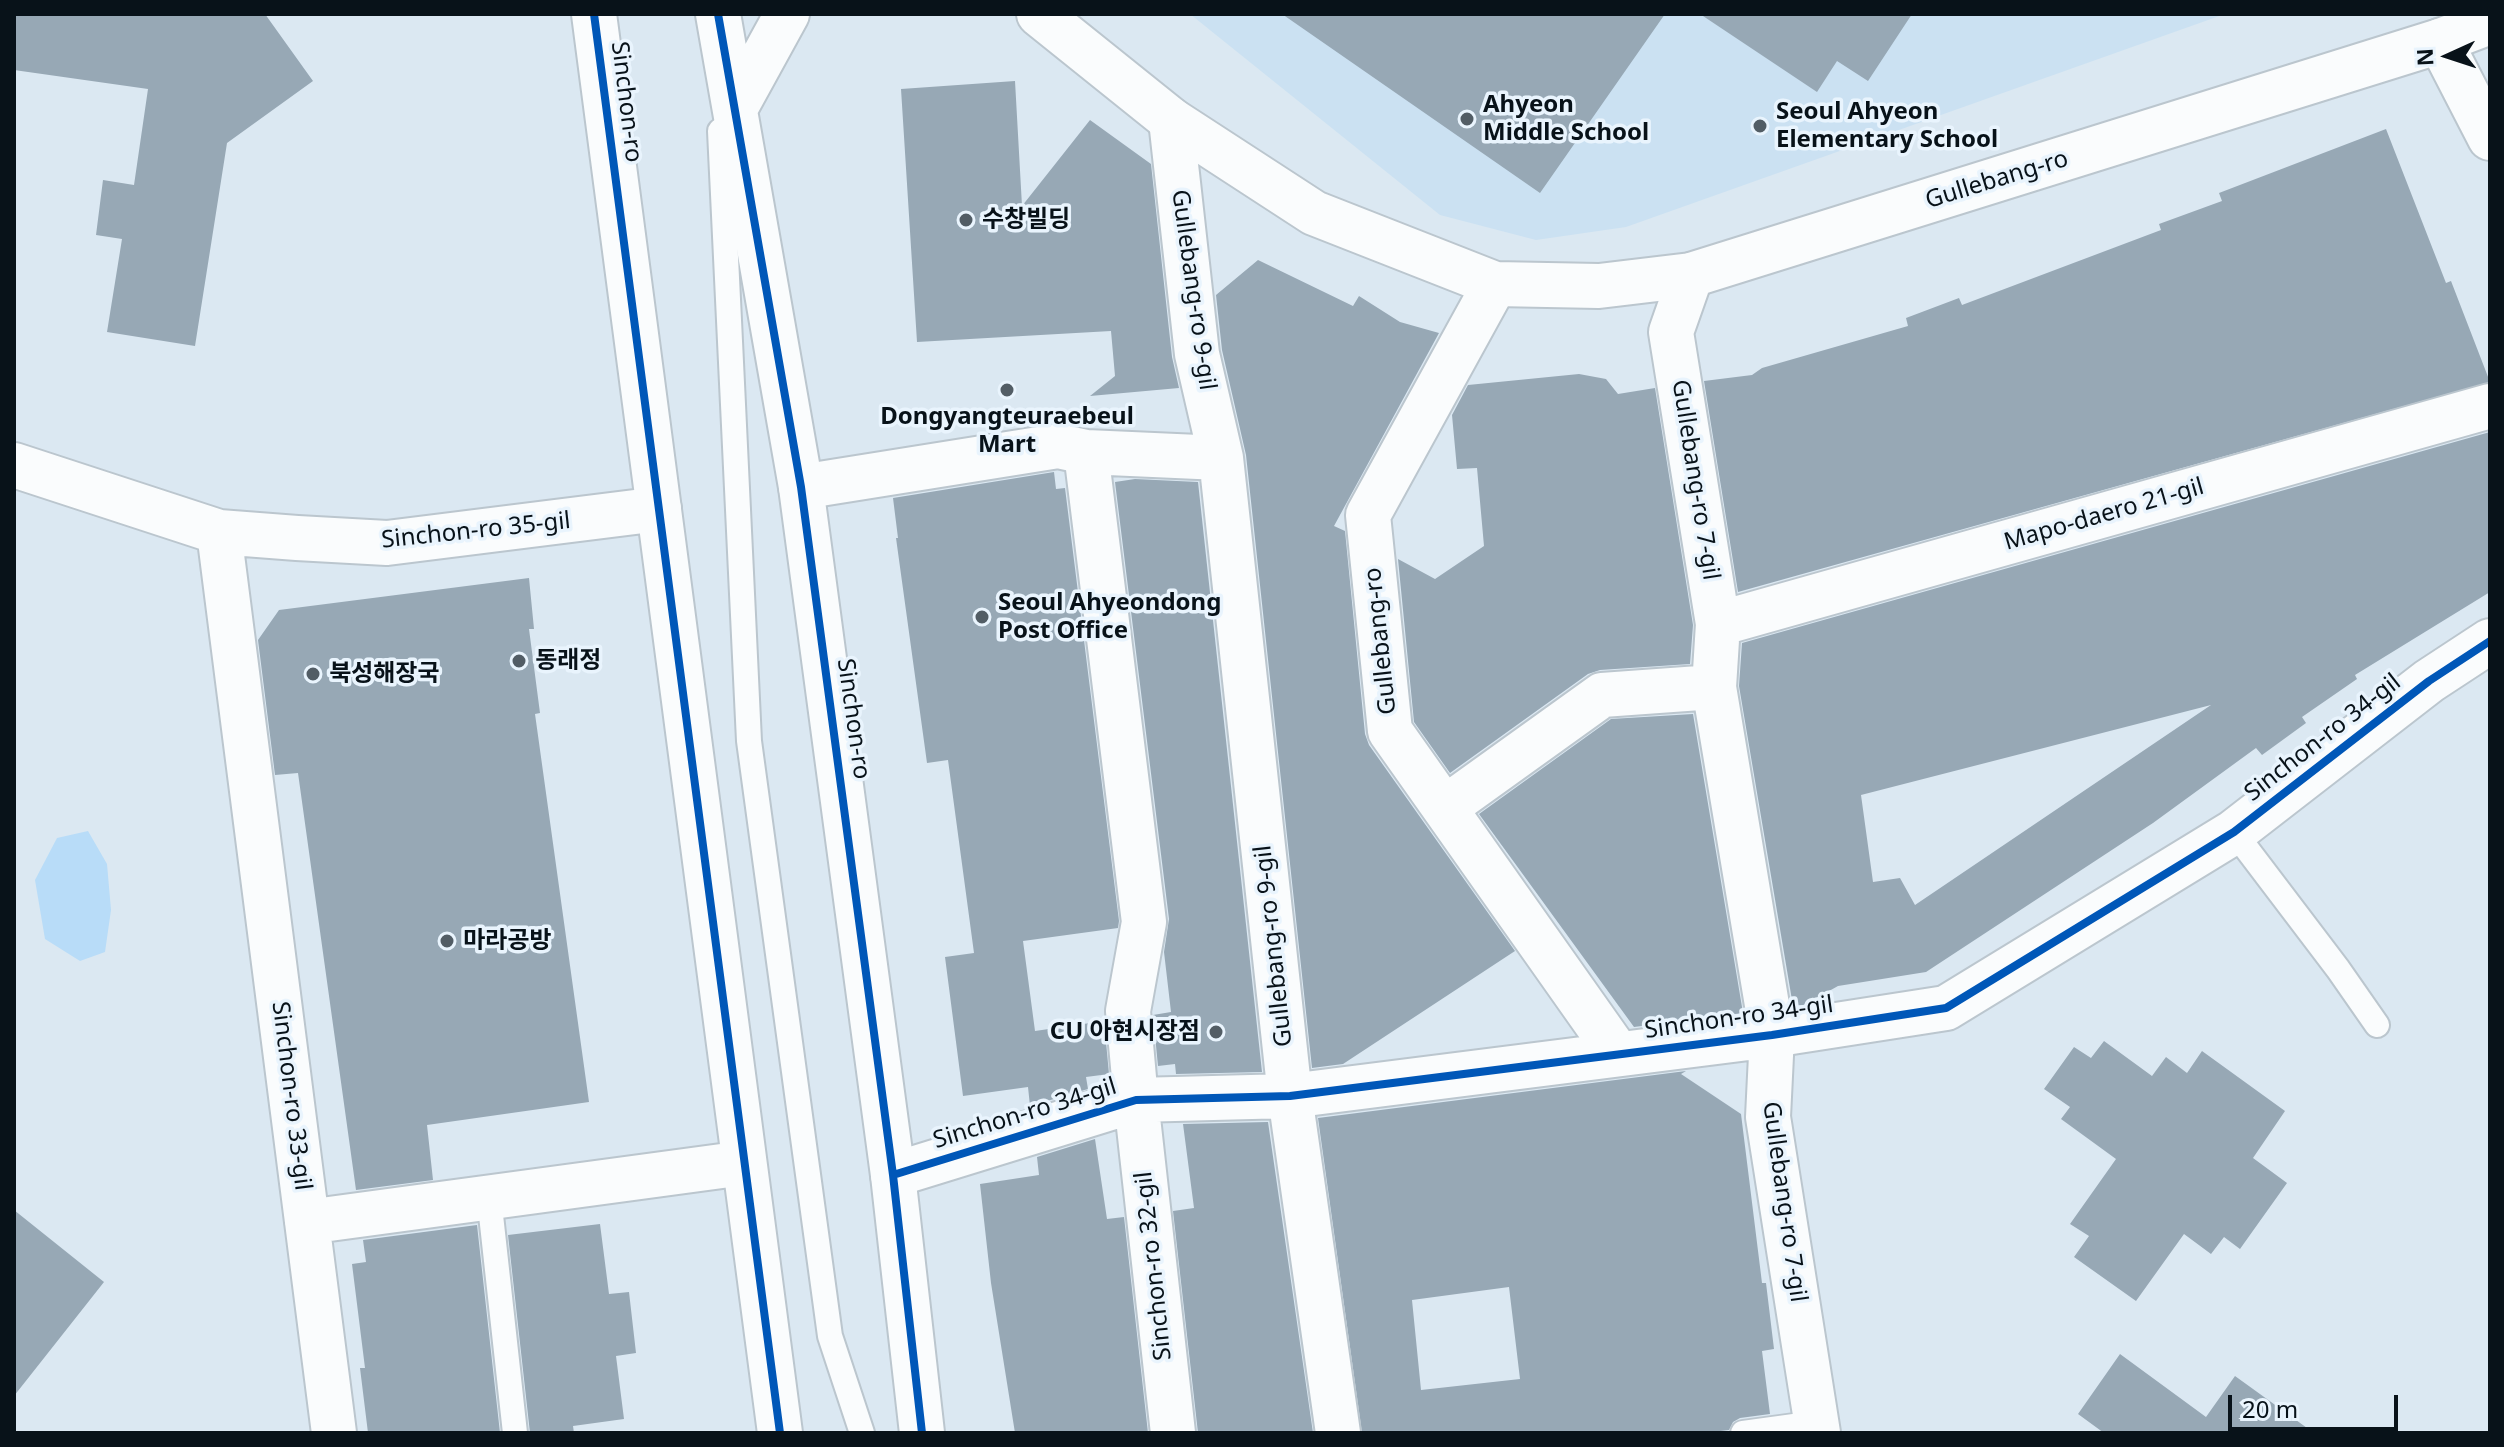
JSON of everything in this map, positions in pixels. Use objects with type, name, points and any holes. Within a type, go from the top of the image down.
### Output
[{"type":"street","name":"Sinchon-ro","points":[[594,14],[780,1433]]},
{"type":"street","name":"Sinchon-ro","points":[[717,14],[736,107],[801,487],[893,1175],[922,1433]]},
{"type":"street","points":[[736,107],[787,14]]},
{"type":"street","name":"Gullebang-ro","points":[[1039,14],[1171,120],[1314,213],[1495,284],[1599,286],[1691,275],[2440,41],[2490,22]]},
{"type":"street","points":[[2440,41],[2490,138]]},
{"type":"street","name":"Gullebang-ro 9-gil","points":[[1171,120],[1197,354],[1221,458],[1290,1096],[1338,1433]]},
{"type":"street","name":"Gullebang-ro 7-gil","points":[[1691,275],[1671,332],[1718,624],[1714,687],[1772,1035],[1768,1117],[1817,1428]]},
{"type":"street","name":"Gullebang-ro","points":[[1495,284],[1368,515],[1390,731],[1618,1054]]},
{"type":"street","name":"Mapo-daero 21-gil","points":[[1718,624],[2490,406]]},
{"type":"street","points":[[801,487],[1058,446],[1086,452],[1221,458]]},
{"type":"street","points":[[1086,452],[1144,922],[1128,1011],[1136,1100]]},
{"type":"street","name":"Sinchon-ro 35-gil","points":[[14,465],[219,532],[387,543],[659,509]]},
{"type":"street","name":"Sinchon-ro 33-gil","points":[[219,532],[307,1222],[744,1163]]},
{"type":"street","name":"Sinchon-ro 34-gil","points":[[893,1175],[1136,1100],[1290,1096],[1772,1035],[1946,1008],[2234,832],[2429,681],[2490,641]]},
{"type":"street","points":[[1446,807],[1602,695],[1714,687]]},
{"type":"street","name":"Sinchon-ro 32-gil","points":[[1136,1100],[1173,1433]]},
{"type":"street","points":[[307,1222],[334,1433]]},
{"type":"lane","points":[[717,14],[749,741],[830,1336],[862,1433]]},
{"type":"lane","points":[[2234,832],[2377,1025]]},
{"type":"lane","points":[[489,1197],[515,1433]]},
{"type":"lane","points":[[1743,1433],[1817,1428]]},
{"type":"shaded area","points":[[1190,14],[2225,14],[1626,227],[1536,240],[1440,215]]},
{"type":"shaded area","points":[[88,831],[107,864],[111,910],[105,952],[80,961],[45,939],[35,880],[57,838]]},
{"type":"building","points":[[14,14],[265,14],[313,81],[227,143],[195,346],[107,332],[122,239],[96,235],[103,180],[134,185],[148,89],[14,70]]},
{"type":"building","points":[[1282,14],[1665,14],[1540,193]]},
{"type":"building","points":[[1700,14],[1912,14],[1868,81],[1837,61],[1817,92]]},
{"type":"building","points":[[1015,81],[1022,206],[1090,120],[1151,164],[1172,357],[1179,388],[1090,396],[1115,376],[1111,331],[917,342],[901,89]]},
{"type":"building","points":[[2386,129],[2446,283],[2451,281],[2490,382],[1738,592],[1704,381],[1752,375],[1762,368],[1908,326],[1906,318],[1959,298],[1962,305],[2161,230],[2159,224],[2222,201],[2219,193]]},
{"type":"building","points":[[1258,260],[1353,306],[1359,296],[1400,322],[1439,333],[1334,526],[1345,531],[1365,734],[1369,745],[1515,951],[1343,1064],[1312,1068],[1246,455],[1222,350],[1216,295]]},
{"type":"building","points":[[1579,374],[1606,379],[1618,394],[1655,388],[1693,625],[1690,664],[1600,670],[1588,674],[1450,773],[1414,722],[1398,559],[1435,579],[1484,546],[1477,468],[1457,469],[1452,415],[1468,385]]},
{"type":"building","points":[[2490,432],[2490,592],[2355,675],[2357,679],[2302,717],[2306,723],[2262,755],[2256,748],[2153,823],[1926,972],[1838,986],[1804,1005],[1793,1006],[1739,686],[1742,643]],"holes":[[[2211,705],[1915,905],[1900,878],[1873,882],[1861,795]]]},
{"type":"building","points":[[1054,472],[1056,489],[1065,488],[1119,921],[1118,928],[1023,941],[1035,1031],[1104,1021],[1109,1074],[1086,1077],[1088,1089],[1030,1106],[1028,1087],[963,1096],[945,957],[974,953],[948,760],[927,763],[893,498]]},
{"type":"building","points":[[1135,479],[1198,482],[1262,1072],[1176,1074],[1175,1064],[1158,1066],[1153,1015],[1171,1012],[1164,952],[1169,919],[1115,482]]},
{"type":"building","points":[[529,578],[534,629],[529,629],[540,713],[535,714],[589,1102],[427,1125],[433,1180],[356,1190],[298,773],[275,775],[258,640],[279,610]]},
{"type":"building","points":[[1693,714],[1743,1013],[1634,1027],[1479,814],[1611,719]]},
{"type":"building","points":[[2104,1041],[2152,1076],[2166,1057],[2187,1073],[2202,1051],[2285,1111],[2253,1158],[2287,1183],[2240,1249],[2224,1237],[2211,1254],[2184,1234],[2136,1301],[2074,1257],[2089,1236],[2070,1224],[2116,1159],[2061,1119],[2070,1107],[2044,1089],[2074,1047],[2091,1058]]},
{"type":"building","points":[[1686,1071],[1681,1074],[1741,1114],[1762,1283],[1766,1283],[1774,1349],[1762,1351],[1770,1414],[1740,1418],[1733,1422],[1729,1430],[1704,1433],[1362,1433],[1318,1118]],"holes":[[[1509,1287],[1520,1379],[1421,1390],[1412,1300]]]},
{"type":"building","points":[[1268,1122],[1313,1433],[1198,1433],[1173,1211],[1194,1208],[1183,1124]]},
{"type":"building","points":[[1095,1139],[1107,1219],[1124,1217],[1148,1433],[1015,1433],[991,1283],[980,1184],[1039,1175],[1037,1157]]},
{"type":"building","points":[[14,1210],[104,1282],[14,1396]]},
{"type":"building","points":[[600,1224],[609,1294],[629,1292],[636,1353],[616,1356],[624,1419],[573,1426],[574,1433],[530,1433],[508,1235]]},
{"type":"building","points":[[477,1225],[500,1433],[368,1433],[360,1368],[365,1368],[352,1264],[366,1262],[363,1240]]},
{"type":"building","points":[[2120,1354],[2206,1417],[2235,1376],[2314,1433],[2104,1433],[2078,1414]]},
{"type":"cycle path","points":[[594,14],[780,1433]]},
{"type":"cycle path","points":[[718,14],[801,487],[893,1175],[922,1433]]},
{"type":"cycle path","points":[[893,1175],[1136,1100],[1290,1096],[1772,1035],[1946,1008],[2234,832],[2429,681],[2490,641]]},
{"type":"place","name":"Ahyeon Middle School","points":[[1467,119]]},
{"type":"place","name":"Seoul Ahyeon Elementary School","points":[[1760,126]]},
{"type":"place","name":"수창빌딩","points":[[966,220]]},
{"type":"place","name":"Dongyangteuraebeul Mart","points":[[1007,390]]},
{"type":"place","name":"Seoul Ahyeondong Post Office","points":[[982,617]]},
{"type":"place","name":"동래정","points":[[519,661]]},
{"type":"place","name":"북성해장국","points":[[313,674]]},
{"type":"place","name":"마라공방","points":[[447,941]]},
{"type":"place","name":"CU 아현시장점","points":[[1216,1032]]}]
